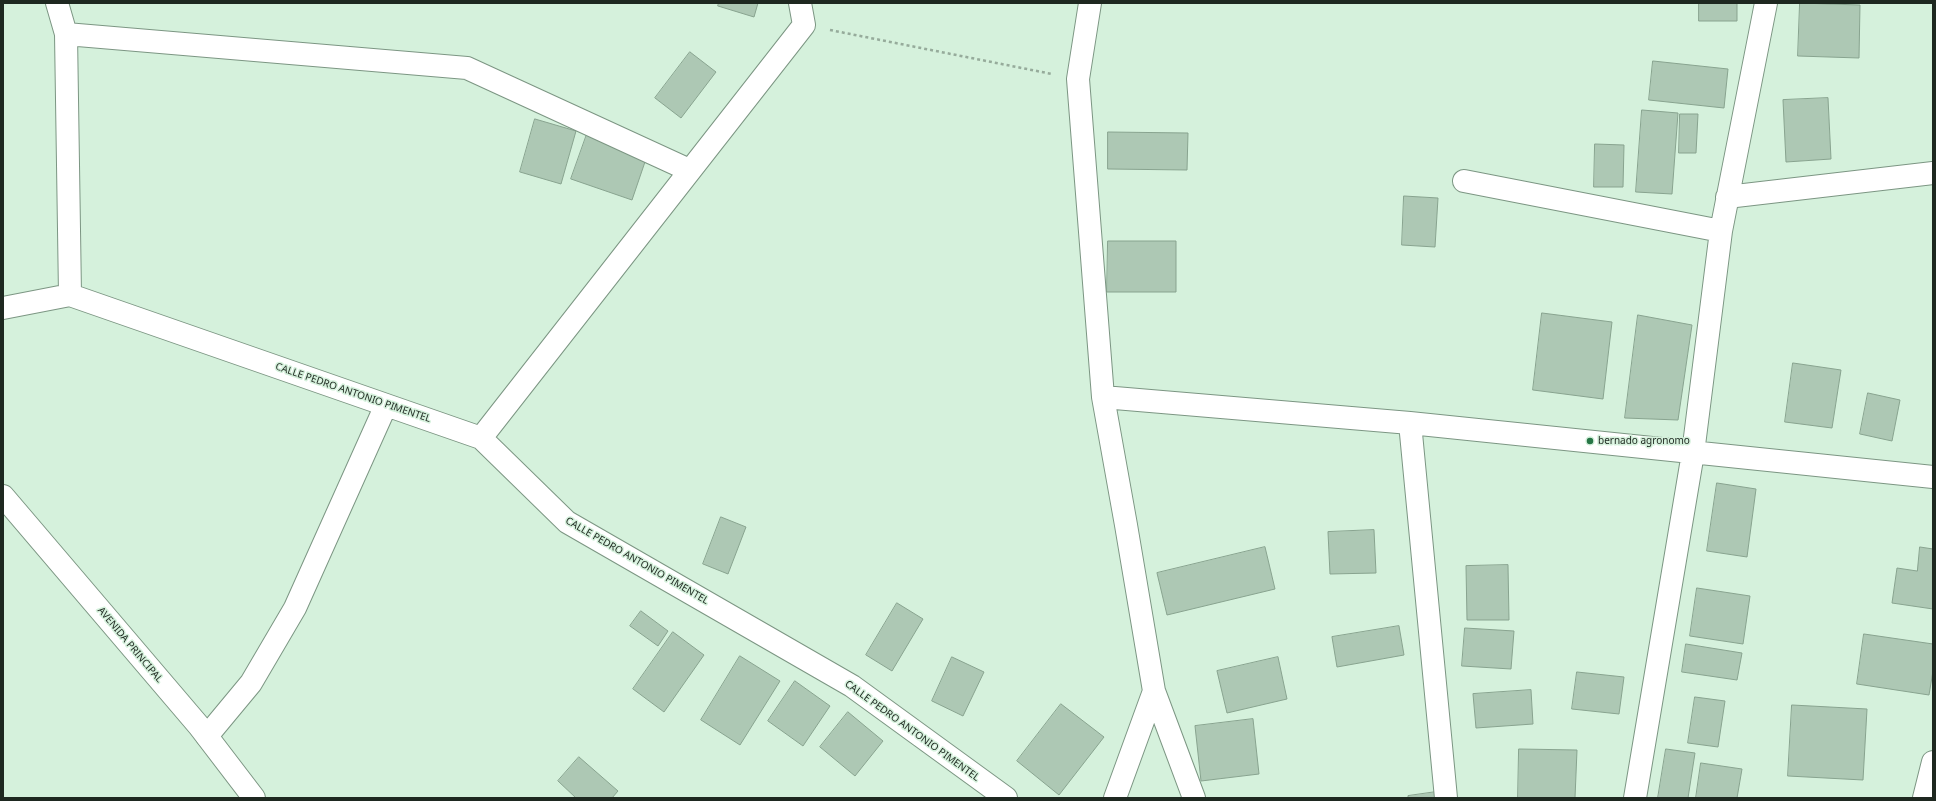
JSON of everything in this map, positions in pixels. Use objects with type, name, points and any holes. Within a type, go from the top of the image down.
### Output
[{"type":"street","points":[[57,3],[66,34],[70,296]]},
{"type":"street","points":[[481,438],[689,170],[804,25],[800,3]]},
{"type":"street","points":[[1090,3],[1078,79],[1103,397],[1154,691],[1194,798]]},
{"type":"street","points":[[1635,798],[1693,453],[1721,231],[1766,3]]},
{"type":"street","points":[[66,34],[467,68],[689,170]]},
{"type":"street","points":[[1728,197],[1933,173]]},
{"type":"street","points":[[1464,181],[1721,231]]},
{"type":"street","name":"CALLE PEDRO ANTONIO PIMENTEL","points":[[3,308],[70,296],[481,438],[567,522],[852,686],[1006,798]]},
{"type":"street","points":[[1103,397],[1410,422],[1693,453],[1933,477]]},
{"type":"street","points":[[206,736],[251,683],[295,608],[386,405]]},
{"type":"street","points":[[1410,422],[1446,798]]},
{"type":"street","name":"AVENIDA PRINCIPAL","points":[[3,496],[206,736],[254,798]]},
{"type":"street","points":[[1115,798],[1154,691]]},
{"type":"street","points":[[1924,798],[1933,762]]},
{"type":"path","points":[[804,25],[1078,79]]},
{"type":"building","points":[[719,3],[758,3],[754,17],[718,6]]},
{"type":"building","points":[[1699,3],[1737,3],[1737,21],[1699,21]]},
{"type":"building","points":[[1800,3],[1860,5],[1859,58],[1798,56]]},
{"type":"building","points":[[690,52],[716,72],[681,118],[655,98]]},
{"type":"building","points":[[1653,61],[1728,69],[1724,108],[1649,100]]},
{"type":"building","points":[[1828,98],[1831,159],[1786,162],[1783,100]]},
{"type":"building","points":[[1642,110],[1678,113],[1672,194],[1636,192]]},
{"type":"building","points":[[1680,114],[1698,114],[1696,153],[1679,153]]},
{"type":"building","points":[[535,119],[576,131],[561,184],[520,172]]},
{"type":"building","points":[[1108,132],[1188,133],[1187,170],[1108,169]]},
{"type":"building","points":[[587,134],[647,156],[632,200],[571,179]]},
{"type":"building","points":[[1595,144],[1624,145],[1623,187],[1594,187]]},
{"type":"building","points":[[1404,196],[1438,198],[1435,247],[1402,245]]},
{"type":"building","points":[[1108,241],[1176,241],[1176,292],[1107,292]]},
{"type":"building","points":[[1542,313],[1612,322],[1603,399],[1533,390]]},
{"type":"building","points":[[1638,315],[1692,325],[1678,420],[1625,418]]},
{"type":"building","points":[[1793,363],[1841,370],[1832,428],[1785,422]]},
{"type":"building","points":[[1868,393],[1900,400],[1892,441],[1860,434]]},
{"type":"building","points":[[1717,483],[1756,489],[1747,557],[1707,551]]},
{"type":"building","points":[[721,517],[746,527],[728,574],[703,564]]},
{"type":"building","points":[[1374,530],[1376,573],[1330,574],[1328,532]]},
{"type":"building","points":[[1265,547],[1275,589],[1167,615],[1157,573]]},
{"type":"building","points":[[1920,547],[1933,549],[1933,609],[1892,603],[1897,568],[1917,571]]},
{"type":"building","points":[[1508,565],[1509,620],[1467,620],[1466,566]]},
{"type":"building","points":[[1697,588],[1750,596],[1743,644],[1690,636]]},
{"type":"building","points":[[897,603],[923,619],[892,671],[866,655]]},
{"type":"building","points":[[641,611],[668,631],[658,646],[630,626]]},
{"type":"building","points":[[1399,626],[1404,655],[1337,667],[1332,637]]},
{"type":"building","points":[[1465,628],[1514,631],[1511,669],[1462,666]]},
{"type":"building","points":[[673,632],[704,655],[664,712],[633,689]]},
{"type":"building","points":[[1864,634],[1933,644],[1933,671],[1929,695],[1857,684]]},
{"type":"building","points":[[1686,644],[1742,653],[1737,680],[1682,672]]},
{"type":"building","points":[[740,656],[780,681],[740,745],[701,720]]},
{"type":"building","points":[[952,657],[984,672],[963,716],[932,701]]},
{"type":"building","points":[[1278,657],[1287,699],[1227,713],[1217,671]]},
{"type":"building","points":[[1577,672],[1624,677],[1619,714],[1572,709]]},
{"type":"building","points":[[795,681],[830,706],[803,746],[768,721]]},
{"type":"building","points":[[1531,690],[1533,724],[1476,728],[1473,694]]},
{"type":"building","points":[[1695,697],[1725,701],[1718,747],[1688,743]]},
{"type":"building","points":[[1061,704],[1104,737],[1059,795],[1017,761]]},
{"type":"building","points":[[1792,705],[1867,709],[1863,780],[1788,776]]},
{"type":"building","points":[[848,712],[883,741],[855,776],[820,747]]},
{"type":"building","points":[[1253,719],[1259,774],[1201,781],[1195,726]]},
{"type":"building","points":[[1519,749],[1577,750],[1575,798],[1518,798]]},
{"type":"building","points":[[1666,749],[1695,753],[1688,798],[1658,798]]},
{"type":"building","points":[[579,757],[618,791],[612,798],[576,798],[558,781]]},
{"type":"building","points":[[1701,763],[1742,769],[1737,798],[1696,798]]},
{"type":"building","points":[[1436,792],[1437,798],[1408,798],[1408,796]]},
{"type":"place","name":"bernado agronomo","points":[[1590,441]]}]
